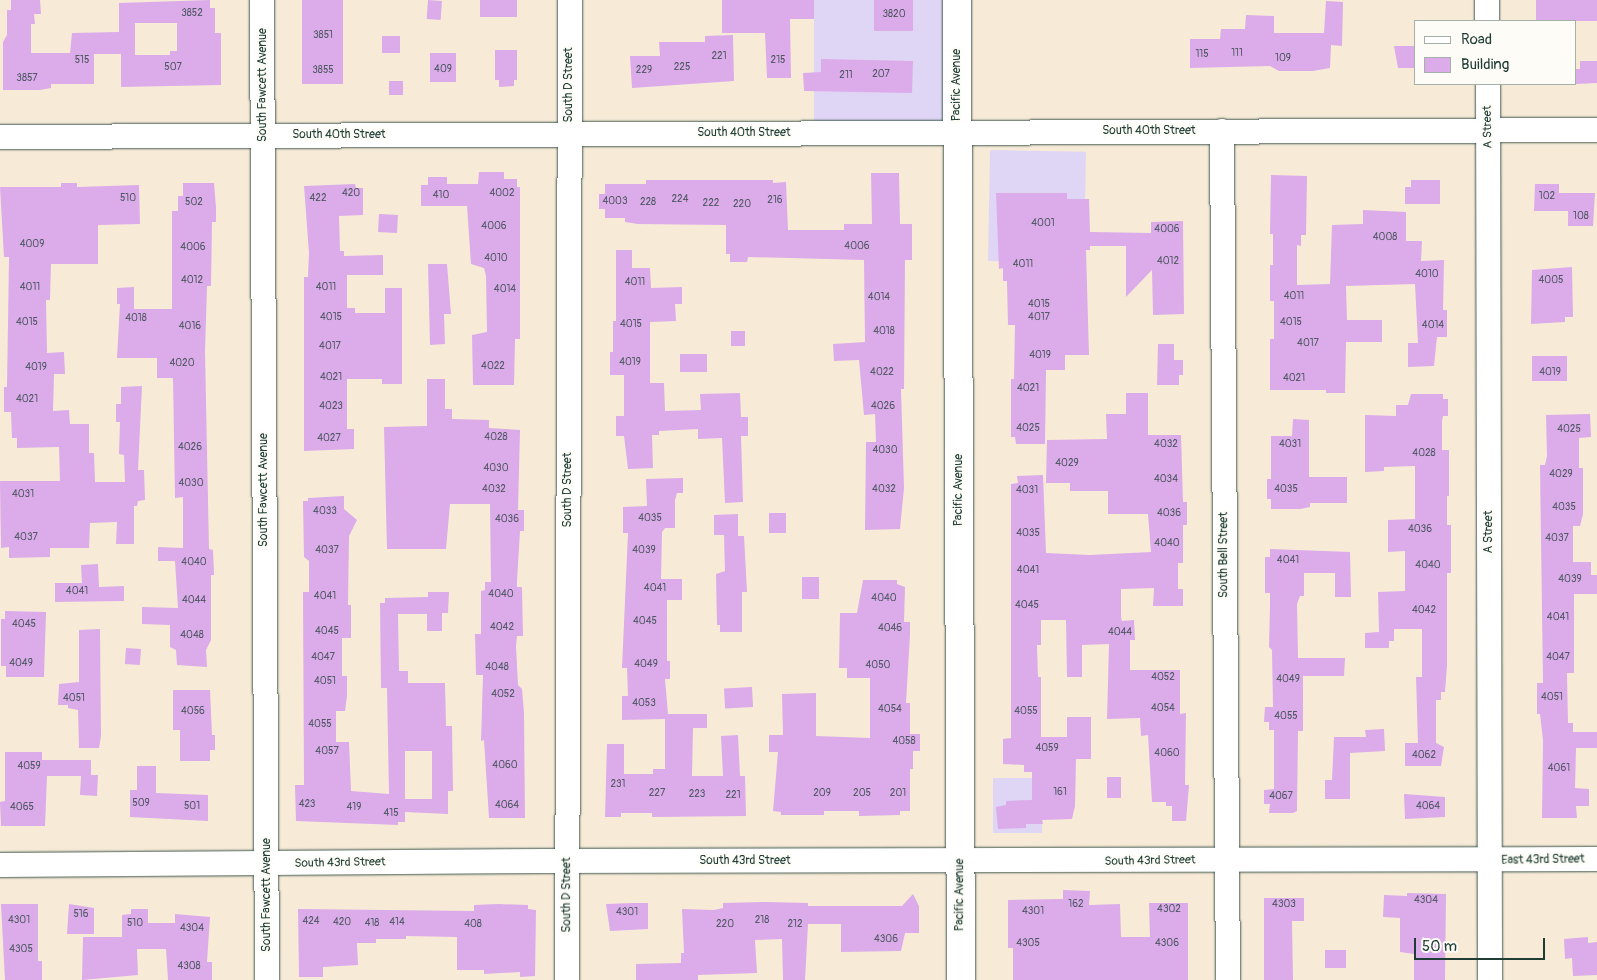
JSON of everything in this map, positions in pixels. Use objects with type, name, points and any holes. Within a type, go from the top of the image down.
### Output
[{"type":"main road","name":"Pacific Avenue","points":[[957,0],[961,980]]},
{"type":"street","name":"South Fawcett Avenue","points":[[262,0],[267,980]]},
{"type":"street","name":"South D Street","points":[[567,980],[570,0]]},
{"type":"street","points":[[1487,0],[1487,20]]},
{"type":"street","name":"A Street","points":[[1488,85],[1490,980]]},
{"type":"street","name":"South 40th Street","points":[[0,137],[1597,130]]},
{"type":"street","name":"South Bell Street","points":[[1222,131],[1228,980]]},
{"type":"street","name":"East 43rd Street","points":[[1489,860],[1597,859]]},
{"type":"street","name":"South 43rd Street","points":[[0,865],[567,861],[1489,860]]},
{"type":"shaded area","points":[[814,0],[957,0],[957,133],[814,133]]},
{"type":"shaded area","points":[[990,150],[1086,152],[1084,263],[988,261]]},
{"type":"shaded area","points":[[993,778],[1042,778],[1042,833],[993,833]]},
{"type":"building","points":[[11,0],[40,0],[41,14],[34,14],[35,24],[31,24],[31,53],[70,53],[72,33],[119,32],[119,3],[210,0],[210,8],[215,8],[215,33],[221,33],[221,85],[121,87],[121,54],[94,54],[94,84],[51,84],[51,88],[40,90],[3,90],[3,42],[7,35],[7,10],[11,10]],"holes":[[[135,23],[177,23],[177,51],[170,51],[170,55],[135,55]]]},
{"type":"building","points":[[302,0],[343,0],[343,84],[302,84]]},
{"type":"building","points":[[428,0],[442,1],[441,20],[427,19]]},
{"type":"building","points":[[480,0],[517,0],[517,17],[480,17]]},
{"type":"building","points":[[722,0],[814,0],[814,19],[790,19],[791,78],[767,78],[765,33],[722,33]]},
{"type":"building","points":[[874,0],[913,0],[913,31],[874,31]]},
{"type":"building","points":[[1536,0],[1597,0],[1597,21],[1536,20]]},
{"type":"building","points":[[1326,1],[1343,2],[1342,46],[1331,45],[1330,68],[1313,71],[1279,71],[1270,66],[1190,68],[1190,39],[1220,39],[1221,29],[1245,29],[1246,15],[1274,16],[1274,33],[1324,33]]},
{"type":"building","points":[[733,35],[734,81],[632,88],[630,56],[660,56],[659,42],[705,42],[705,36]]},
{"type":"building","points":[[382,36],[400,36],[400,53],[382,53]]},
{"type":"building","points":[[1394,46],[1414,46],[1414,68],[1398,68]]},
{"type":"building","points":[[495,50],[517,50],[517,80],[514,80],[514,86],[499,87],[499,80],[495,80]]},
{"type":"building","points":[[430,53],[456,53],[456,82],[430,82]]},
{"type":"building","points":[[821,59],[913,61],[912,93],[804,91],[803,73],[821,72]]},
{"type":"building","points":[[1580,61],[1597,61],[1597,83],[1577,84],[1577,69],[1580,69]]},
{"type":"building","points":[[389,81],[403,81],[403,95],[389,95]]},
{"type":"building","points":[[479,172],[504,172],[504,179],[517,179],[517,187],[520,187],[520,339],[515,339],[514,385],[473,385],[472,335],[487,332],[486,276],[484,268],[471,264],[467,206],[421,206],[421,185],[428,185],[428,177],[447,177],[447,184],[478,184]]},
{"type":"building","points":[[871,173],[899,173],[900,224],[912,224],[912,260],[905,260],[904,389],[901,389],[904,488],[900,529],[865,530],[866,442],[876,442],[875,414],[864,415],[859,360],[834,361],[833,344],[865,342],[864,260],[748,257],[747,262],[730,262],[730,254],[726,254],[726,225],[638,224],[625,222],[625,218],[605,218],[605,209],[599,209],[599,194],[605,194],[605,184],[646,184],[646,180],[773,180],[773,183],[786,182],[788,230],[844,230],[844,224],[872,224]]},
{"type":"building","points":[[1271,175],[1307,176],[1306,235],[1301,235],[1301,246],[1297,245],[1297,285],[1330,284],[1332,225],[1363,224],[1363,210],[1406,212],[1406,241],[1422,241],[1421,261],[1444,260],[1443,310],[1447,310],[1447,337],[1437,337],[1434,366],[1408,367],[1408,343],[1418,343],[1415,284],[1346,286],[1347,320],[1382,320],[1382,342],[1346,342],[1345,393],[1326,393],[1326,390],[1270,390],[1270,339],[1274,339],[1274,301],[1270,301],[1270,265],[1273,265],[1273,234],[1270,234]]},
{"type":"building","points":[[1411,180],[1440,180],[1440,204],[1405,204],[1405,187],[1411,187]]},
{"type":"building","points":[[61,183],[77,183],[77,187],[139,185],[140,224],[98,225],[98,264],[51,264],[50,300],[46,300],[47,353],[64,352],[65,374],[54,374],[53,411],[69,410],[70,424],[89,424],[89,453],[94,453],[95,482],[125,482],[124,455],[119,454],[120,422],[116,422],[116,404],[121,404],[121,387],[142,386],[138,470],[144,470],[145,500],[138,501],[137,506],[134,506],[134,544],[116,544],[117,522],[90,523],[89,548],[50,548],[50,557],[9,558],[9,547],[1,548],[0,481],[60,481],[59,447],[17,448],[17,438],[12,438],[11,412],[4,412],[4,387],[7,387],[9,257],[4,257],[0,187],[61,187]]},
{"type":"building","points":[[183,183],[214,183],[216,207],[216,222],[212,222],[211,286],[207,286],[205,352],[209,549],[213,550],[214,575],[211,575],[211,640],[206,650],[207,667],[177,665],[176,650],[170,647],[170,625],[142,624],[142,607],[178,608],[175,561],[158,561],[158,547],[183,548],[183,497],[175,498],[173,378],[157,378],[157,358],[117,358],[120,304],[117,304],[117,288],[134,287],[134,309],[172,309],[172,211],[178,211],[178,196],[183,196]]},
{"type":"building","points":[[355,184],[356,188],[363,188],[363,215],[339,216],[340,251],[344,251],[344,256],[383,255],[383,275],[347,275],[347,308],[355,308],[355,313],[385,313],[385,288],[402,288],[402,384],[382,384],[382,379],[347,379],[347,429],[354,429],[354,449],[304,451],[304,277],[308,277],[309,253],[304,186]]},
{"type":"building","points":[[1535,184],[1559,184],[1559,193],[1595,193],[1593,226],[1568,226],[1568,211],[1534,211]]},
{"type":"building","points":[[996,193],[1067,193],[1067,199],[1089,199],[1090,232],[1151,233],[1151,222],[1183,221],[1184,314],[1153,315],[1152,270],[1126,297],[1126,246],[1090,246],[1090,250],[1086,250],[1089,355],[1065,355],[1065,370],[1046,370],[1045,444],[1016,444],[1015,437],[1011,437],[1011,379],[1014,379],[1015,325],[1008,325],[1007,281],[1003,281],[1003,268],[999,269]]},
{"type":"building","points":[[379,214],[398,215],[397,233],[378,232]]},
{"type":"building","points":[[616,250],[632,250],[632,268],[650,268],[651,288],[682,287],[682,304],[675,304],[676,321],[650,322],[650,383],[664,383],[665,411],[701,410],[700,394],[740,393],[741,417],[748,417],[748,436],[741,436],[743,502],[725,503],[722,438],[698,439],[698,429],[659,431],[659,435],[652,435],[653,468],[628,469],[624,436],[616,436],[616,416],[624,416],[624,375],[610,375],[610,352],[613,352],[613,321],[616,321]]},
{"type":"building","points":[[428,264],[447,264],[451,314],[444,314],[445,344],[430,345]]},
{"type":"building","points":[[1572,267],[1573,317],[1565,317],[1565,322],[1531,324],[1532,270]]},
{"type":"building","points":[[731,331],[745,331],[745,346],[731,346]]},
{"type":"building","points":[[1158,344],[1174,344],[1174,360],[1183,360],[1183,375],[1179,375],[1179,385],[1157,385]]},
{"type":"building","points":[[680,354],[707,354],[707,372],[680,372]]},
{"type":"building","points":[[1532,356],[1567,356],[1567,381],[1532,381]]},
{"type":"building","points":[[427,379],[445,379],[445,409],[452,409],[452,419],[489,420],[489,428],[520,430],[518,510],[524,510],[524,531],[520,531],[517,587],[522,587],[523,636],[517,636],[516,646],[518,685],[522,689],[524,713],[525,818],[489,818],[484,740],[481,741],[483,675],[476,675],[475,634],[481,634],[481,591],[485,590],[485,582],[491,582],[490,504],[450,504],[446,549],[387,549],[384,427],[427,426]]},
{"type":"building","points":[[1126,393],[1148,393],[1148,435],[1181,435],[1183,502],[1187,502],[1187,525],[1183,525],[1183,563],[1178,563],[1178,589],[1183,589],[1183,606],[1153,606],[1154,588],[1121,589],[1121,617],[1122,621],[1134,620],[1135,640],[1130,640],[1130,670],[1180,670],[1180,714],[1186,713],[1185,785],[1189,785],[1186,821],[1172,821],[1172,806],[1166,806],[1166,802],[1152,802],[1148,735],[1141,736],[1140,718],[1107,719],[1109,644],[1082,645],[1082,677],[1067,677],[1066,620],[1041,620],[1041,645],[1037,645],[1038,677],[1041,677],[1041,737],[1067,737],[1067,717],[1091,717],[1091,759],[1076,759],[1075,806],[1072,819],[1042,820],[1043,824],[1026,824],[1026,828],[998,829],[996,807],[1006,805],[1006,801],[1032,800],[1032,772],[1024,772],[1024,765],[1003,764],[1003,739],[1011,738],[1011,484],[1018,483],[1017,476],[1043,475],[1046,553],[1090,555],[1151,552],[1148,514],[1108,514],[1108,491],[1070,491],[1070,483],[1046,483],[1047,440],[1107,439],[1106,414],[1126,414]]},
{"type":"building","points":[[1411,394],[1443,394],[1443,399],[1448,399],[1448,416],[1443,416],[1442,421],[1442,450],[1449,450],[1447,525],[1451,525],[1451,573],[1447,573],[1447,665],[1445,692],[1441,692],[1441,700],[1436,700],[1436,743],[1444,747],[1441,766],[1405,766],[1405,743],[1418,743],[1416,677],[1422,677],[1422,629],[1394,629],[1394,641],[1389,641],[1389,648],[1365,648],[1365,633],[1379,632],[1378,592],[1405,591],[1405,551],[1388,552],[1388,520],[1415,519],[1415,466],[1384,467],[1384,471],[1365,472],[1365,415],[1396,416],[1396,405],[1408,405]]},
{"type":"building","points":[[1590,414],[1591,437],[1579,438],[1579,468],[1583,468],[1583,514],[1580,526],[1573,526],[1573,562],[1591,562],[1591,575],[1597,575],[1597,594],[1574,594],[1574,673],[1567,673],[1568,723],[1573,723],[1573,732],[1597,732],[1597,748],[1576,748],[1575,788],[1589,789],[1589,806],[1576,806],[1577,818],[1542,818],[1543,740],[1540,714],[1537,714],[1537,683],[1543,683],[1540,465],[1545,465],[1547,456],[1546,415]]},
{"type":"building","points":[[1293,419],[1309,420],[1309,477],[1347,477],[1347,503],[1310,503],[1310,507],[1300,509],[1271,509],[1271,499],[1267,499],[1267,479],[1271,479],[1271,436],[1292,436]]},
{"type":"building","points":[[683,478],[683,493],[677,493],[675,500],[675,528],[665,528],[662,532],[661,579],[682,579],[682,600],[667,600],[667,661],[670,661],[670,679],[665,679],[668,714],[707,714],[707,728],[693,728],[692,776],[723,776],[721,736],[738,735],[740,776],[745,776],[746,816],[652,817],[652,813],[621,813],[621,817],[605,817],[607,744],[624,744],[624,774],[653,774],[653,769],[665,769],[665,719],[622,720],[622,696],[628,696],[627,668],[622,668],[628,533],[623,533],[623,507],[647,506],[646,479]]},
{"type":"building","points":[[344,496],[344,509],[357,520],[349,536],[348,605],[351,605],[351,638],[342,638],[342,676],[347,676],[347,696],[345,711],[336,711],[336,742],[349,742],[351,791],[389,794],[387,688],[381,688],[380,603],[385,603],[385,598],[428,597],[428,592],[449,592],[448,613],[442,613],[442,631],[427,631],[427,614],[398,614],[399,671],[408,671],[408,683],[445,683],[446,726],[452,726],[453,791],[448,791],[448,814],[405,812],[405,822],[398,822],[398,825],[296,821],[295,785],[304,785],[303,592],[309,592],[309,561],[304,557],[303,501],[308,501],[308,498]],"holes":[[[405,751],[432,751],[432,799],[405,799]]]},
{"type":"building","points":[[769,513],[786,513],[786,533],[769,533]]},
{"type":"building","points":[[738,514],[738,536],[744,536],[747,592],[742,592],[742,632],[720,632],[720,625],[717,625],[716,574],[725,571],[724,535],[714,535],[714,515]]},
{"type":"building","points":[[1270,549],[1350,552],[1351,597],[1335,597],[1335,573],[1304,573],[1304,596],[1300,596],[1297,604],[1298,658],[1345,658],[1344,676],[1303,676],[1303,731],[1298,731],[1297,811],[1293,813],[1269,813],[1270,804],[1264,804],[1264,790],[1274,789],[1274,730],[1269,730],[1269,722],[1264,722],[1265,707],[1273,707],[1272,650],[1269,647],[1270,593],[1265,593],[1265,557],[1270,557]]},
{"type":"building","points":[[98,564],[99,587],[124,586],[124,601],[55,602],[55,583],[82,583],[81,565]]},
{"type":"building","points":[[802,577],[819,577],[819,599],[802,599]]},
{"type":"building","points":[[863,580],[897,580],[897,584],[905,587],[904,622],[910,622],[906,703],[910,703],[910,734],[920,734],[920,751],[913,751],[913,769],[910,769],[910,811],[900,811],[900,815],[859,816],[859,811],[824,811],[824,815],[781,815],[781,812],[773,811],[778,752],[769,752],[769,735],[783,735],[782,694],[816,693],[816,736],[870,738],[870,678],[847,678],[847,668],[839,668],[840,613],[857,613]]},
{"type":"building","points":[[5,611],[46,612],[44,677],[6,677],[6,666],[1,666],[1,619],[5,619]]},
{"type":"building","points":[[100,629],[101,736],[99,748],[79,748],[78,710],[68,708],[68,705],[58,705],[59,684],[79,682],[79,630]]},
{"type":"building","points":[[126,648],[141,649],[140,665],[125,664]]},
{"type":"building","points":[[752,687],[753,707],[725,708],[724,688]]},
{"type":"building","points":[[173,690],[210,690],[212,735],[215,735],[215,750],[210,750],[210,761],[180,761],[180,730],[173,730]]},
{"type":"building","points":[[1384,729],[1385,751],[1350,753],[1350,799],[1325,799],[1325,780],[1332,780],[1334,737],[1366,737],[1365,730]]},
{"type":"building","points":[[5,752],[42,752],[42,760],[91,760],[91,775],[98,775],[97,796],[80,795],[81,776],[47,776],[45,826],[1,826],[0,802],[5,801]]},
{"type":"building","points":[[137,766],[156,766],[156,793],[208,795],[208,821],[130,817],[130,790],[137,790]]},
{"type":"building","points":[[1107,777],[1121,777],[1121,798],[1107,798]]},
{"type":"building","points":[[1404,794],[1445,797],[1445,817],[1405,819]]},
{"type":"building","points":[[1063,890],[1090,891],[1089,905],[1120,904],[1121,937],[1150,937],[1149,903],[1188,903],[1188,980],[1013,980],[1013,948],[1008,948],[1008,900],[1063,899]]},
{"type":"building","points":[[1407,893],[1446,894],[1445,980],[1414,980],[1414,954],[1400,952],[1400,918],[1383,917],[1384,895],[1407,896]]},
{"type":"building","points":[[913,894],[919,906],[919,933],[905,933],[901,951],[841,952],[841,924],[808,924],[805,980],[783,980],[782,939],[755,940],[757,973],[698,975],[698,980],[636,980],[636,964],[681,963],[681,953],[684,953],[682,909],[714,910],[723,908],[723,903],[766,902],[808,903],[808,906],[902,906]]},
{"type":"building","points":[[1264,898],[1304,898],[1304,921],[1292,921],[1293,980],[1264,980]]},
{"type":"building","points":[[648,903],[648,929],[610,931],[606,904]]},
{"type":"building","points":[[1,904],[38,904],[38,961],[42,961],[42,980],[5,980]]},
{"type":"building","points":[[69,904],[94,908],[94,934],[67,934]]},
{"type":"building","points":[[474,905],[528,905],[528,909],[536,910],[535,976],[520,977],[520,972],[484,974],[484,970],[457,970],[457,937],[406,936],[406,939],[376,939],[376,943],[357,943],[358,965],[323,967],[323,977],[299,977],[298,909],[474,911]]},
{"type":"building","points":[[131,909],[148,909],[148,923],[175,923],[175,914],[210,917],[207,962],[212,962],[212,980],[168,980],[166,949],[137,949],[138,975],[82,980],[83,937],[122,937],[122,915],[131,914]]},
{"type":"building","points":[[1588,937],[1588,943],[1597,942],[1597,975],[1573,976],[1572,958],[1565,959],[1564,939]]},
{"type":"building","points":[[1325,950],[1346,950],[1346,968],[1325,968]]}]
